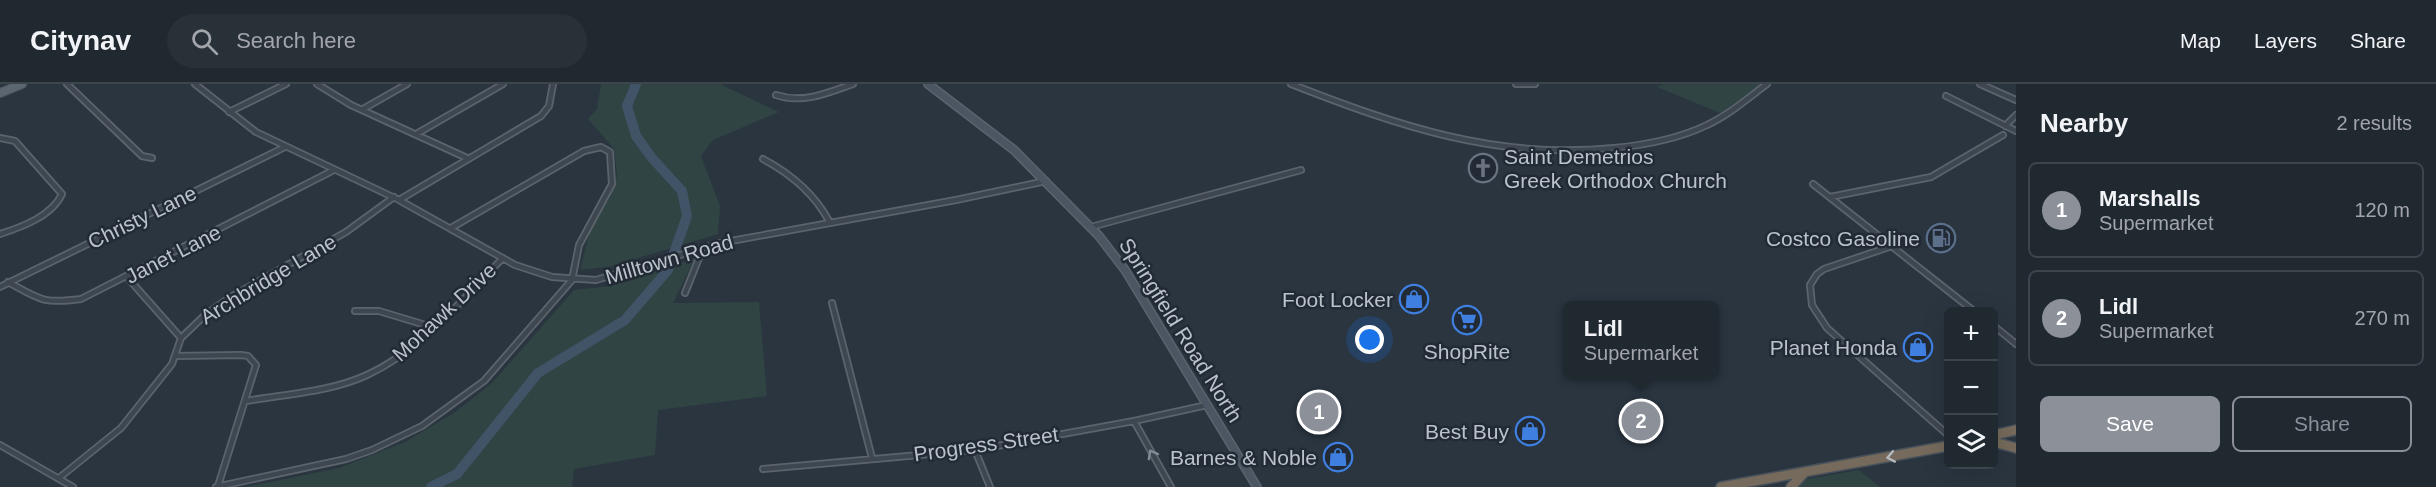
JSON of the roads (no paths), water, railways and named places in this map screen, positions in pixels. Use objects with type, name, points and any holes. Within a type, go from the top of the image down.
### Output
[{"type":"highway","points":[[1998,434],[2016,430]]},
{"type":"highway","points":[[1998,443],[2016,448]]},
{"type":"highway","points":[[1721,487],[1944,447]]},
{"type":"highway","points":[[1791,487],[1804,473]]},
{"type":"main road","points":[[0,93],[22,84]]},
{"type":"street","points":[[67,84],[142,156],[152,158]]},
{"type":"street","name":"Milltown Road","points":[[195,84],[256,132],[397,198],[531,272],[572,280],[596,280],[720,243],[830,221],[956,200],[1046,181]]},
{"type":"street","points":[[228,112],[286,84]]},
{"type":"street","points":[[317,84],[363,109],[445,145],[466,158]]},
{"type":"street","points":[[363,109],[407,84]]},
{"type":"street","points":[[418,133],[503,84]]},
{"type":"street","name":"Archbridge Lane","points":[[59,478],[121,428],[176,356],[181,338],[220,303],[345,232],[397,198],[542,116],[549,106],[553,84]]},
{"type":"street","points":[[776,95],[789,100],[803,100],[853,84]]},
{"type":"street","name":"Springfield Road North","points":[[928,84],[1007,143],[1091,228],[1125,270],[1257,487]]},
{"type":"street","points":[[1291,84],[1449,139],[1487,147],[1549,153],[1605,150],[1672,139],[1698,130],[1721,118],[1767,84]]},
{"type":"street","points":[[1516,84],[1535,84]]},
{"type":"street","points":[[1980,84],[2016,100]]},
{"type":"street","points":[[1946,96],[2016,131]]},
{"type":"street","points":[[2005,126],[2016,115]]},
{"type":"street","points":[[1830,197],[1931,177],[2003,135]]},
{"type":"street","points":[[0,138],[15,141],[62,194],[60,200],[50,210],[0,234]]},
{"type":"street","name":"Christy Lane","points":[[0,287],[285,147]]},
{"type":"street","points":[[217,487],[346,459],[381,446],[422,426],[465,396],[493,372],[572,280],[579,245],[609,191],[612,177],[611,155],[608,150],[596,147],[584,151],[451,228]]},
{"type":"street","points":[[763,159],[784,170],[810,192],[822,206],[830,221]]},
{"type":"street","name":"Janet Lane","points":[[8,282],[41,300],[53,303],[81,298],[127,277],[334,170]]},
{"type":"street","points":[[1091,228],[1301,170]]},
{"type":"street","points":[[1813,184],[1969,307]]},
{"type":"street","points":[[1892,246],[1821,271],[1810,285],[1812,305],[1832,332],[1944,431]]},
{"type":"street","points":[[685,293],[699,258],[699,249]]},
{"type":"street","name":"Mohawk Drive","points":[[246,401],[330,387],[365,376],[400,357],[503,258]]},
{"type":"street","points":[[127,277],[181,338]]},
{"type":"street","points":[[832,303],[872,458]]},
{"type":"street","points":[[355,311],[379,311],[432,327]]},
{"type":"street","points":[[1998,329],[2016,344]]},
{"type":"street","points":[[176,356],[248,356],[256,365],[217,487]]},
{"type":"street","name":"Progress Street","points":[[763,469],[975,450],[1134,421],[1207,405]]},
{"type":"street","points":[[1134,421],[1171,487]]},
{"type":"street","points":[[1,447],[73,487]]},
{"type":"street","points":[[975,450],[990,487]]},
{"type":"waterway","points":[[431,487],[457,474],[538,373],[625,320],[668,270],[687,216],[682,191],[652,158],[636,136],[627,106],[636,84]]},
{"type":"place","name":"Saint Demetrios Greek Orthodox Church","points":[[1483,168]]},
{"type":"place","name":"Costco Gasoline","points":[[1941,238]]},
{"type":"place","name":"Foot Locker","points":[[1414,299]]},
{"type":"place","name":"ShopRite","points":[[1467,320]]},
{"type":"place","name":"Planet Honda","points":[[1918,347]]},
{"type":"place","name":"Marshalls","points":[[1319,412]]},
{"type":"place","name":"Lidl","points":[[1641,421]]},
{"type":"place","name":"Best Buy","points":[[1530,431]]},
{"type":"place","name":"Barnes & Noble","points":[[1338,457]]}]
